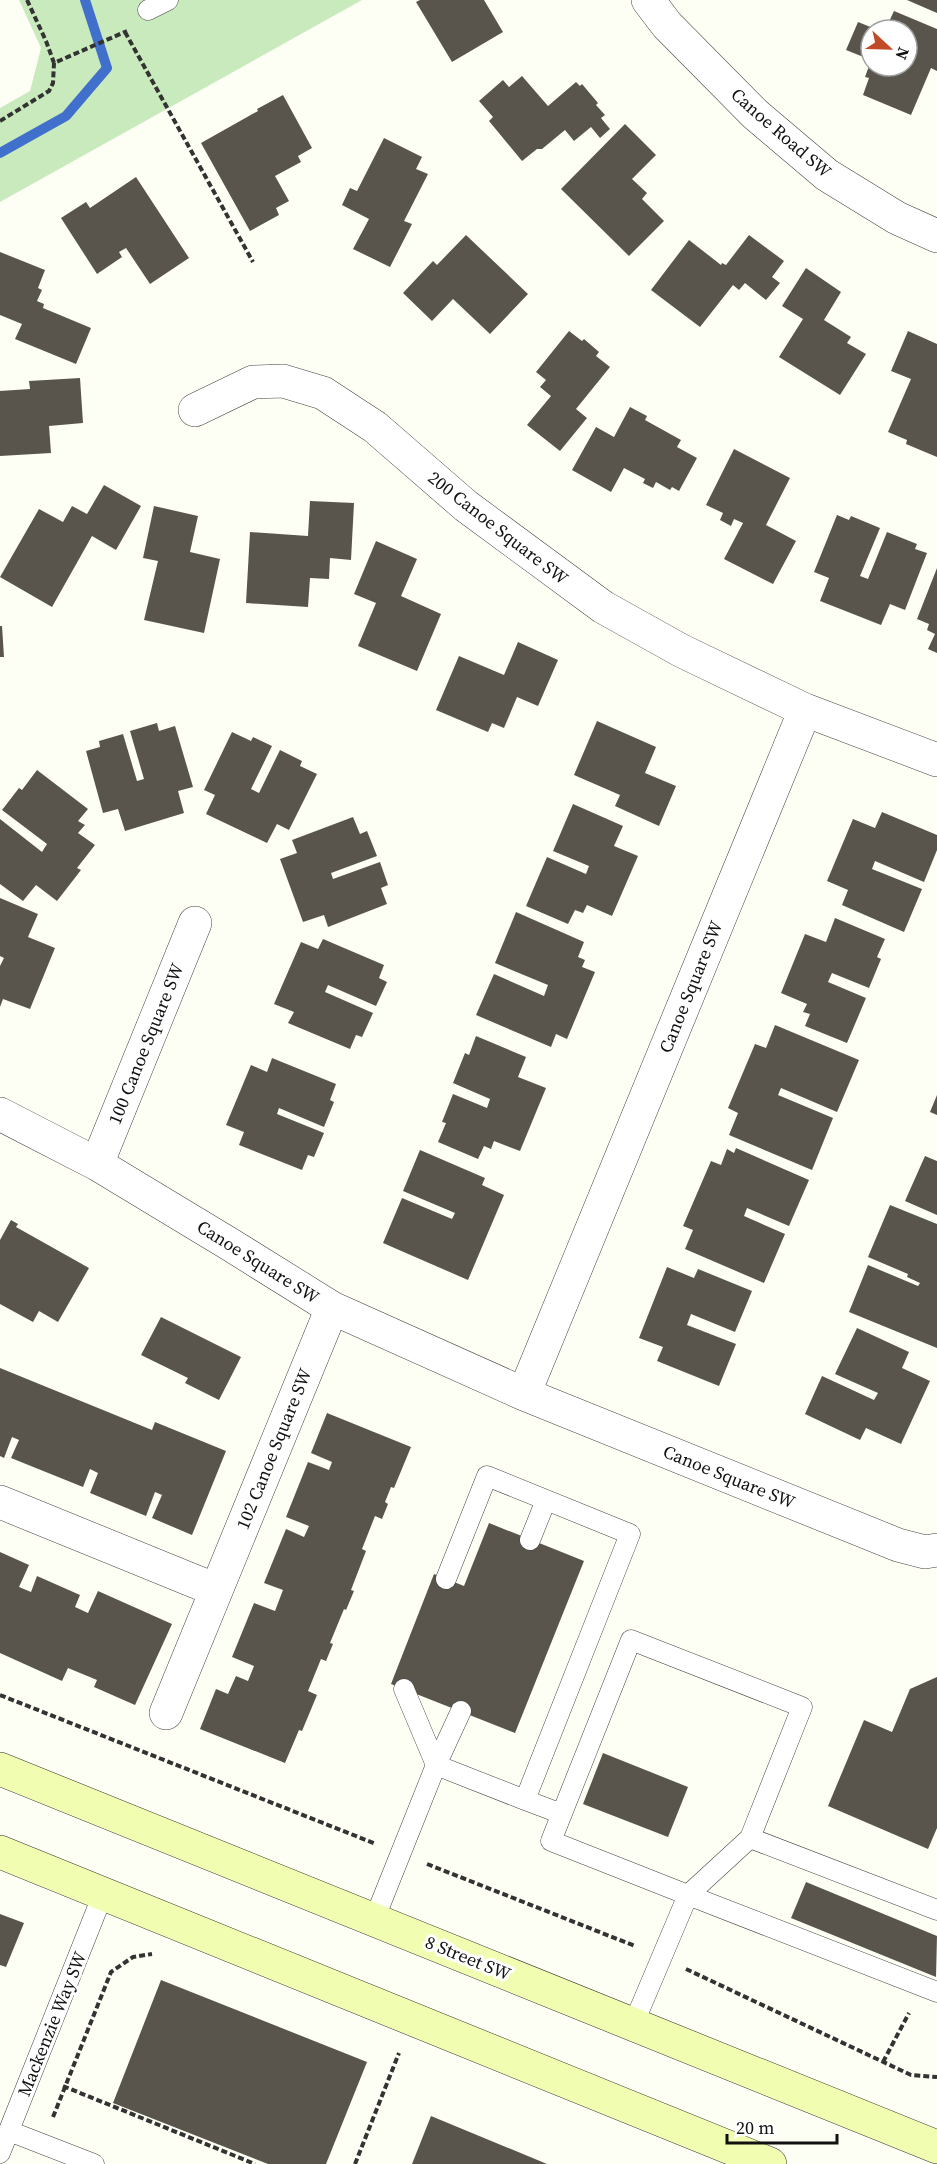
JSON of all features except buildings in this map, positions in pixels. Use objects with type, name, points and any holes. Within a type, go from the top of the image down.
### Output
[{"type":"main road","name":"8 Street SW","points":[[0,1769],[937,2147]]},
{"type":"main road","points":[[0,1852],[770,2164]]},
{"type":"main road","points":[[777,2083],[916,2123],[937,2122]]},
{"type":"street","name":"Canoe Road SW","points":[[648,0],[668,25],[755,114],[827,175],[897,218],[937,236]]},
{"type":"street","name":"200 Canoe Square SW","points":[[195,410],[253,382],[283,381],[323,393],[375,427],[466,506],[603,607],[682,651],[805,710]]},
{"type":"street","points":[[805,710],[937,760]]},
{"type":"street","name":"Canoe Square SW","points":[[524,1394],[805,710]]},
{"type":"street","name":"100 Canoe Square SW","points":[[97,1164],[195,923]]},
{"type":"street","name":"Canoe Square SW","points":[[0,1114],[97,1164],[332,1308],[524,1394],[898,1545],[925,1552],[937,1550]]},
{"type":"street","name":"102 Canoe Square SW","points":[[166,1713],[332,1308]]},
{"type":"street","points":[[0,1502],[216,1590]]},
{"type":"lane","points":[[148,10],[168,0]]},
{"type":"lane","points":[[446,1579],[487,1476],[630,1533],[525,1800]]},
{"type":"lane","points":[[530,1540],[546,1500]]},
{"type":"lane","points":[[633,2025],[688,1895],[750,1838],[802,1707],[631,1640],[551,1841],[688,1895],[930,1989]]},
{"type":"lane","points":[[404,1689],[436,1765],[562,1814]]},
{"type":"lane","points":[[375,1920],[436,1765],[461,1711]]},
{"type":"lane","points":[[750,1838],[937,1910]]},
{"type":"lane","name":"Mackenzie Way SW","points":[[0,2153],[103,1894]]},
{"type":"lane","points":[[9,2130],[82,2162]]},
{"type":"path","points":[[0,121],[49,91],[53,83],[54,63],[27,0]]},
{"type":"path","points":[[125,32],[253,262]]},
{"type":"path","points":[[54,63],[112,38]]},
{"type":"path","points":[[0,1695],[611,1935],[744,1995],[883,2062],[911,2074],[937,2077]]},
{"type":"path","points":[[43,2144],[111,1972],[133,1957],[156,1953]]},
{"type":"path","points":[[883,2062],[930,1989]]},
{"type":"path","points":[[355,2164],[402,2046]]},
{"type":"path","points":[[32,2074],[255,2164]]},
{"type":"green space","points":[[19,0],[362,0],[0,202],[0,108],[30,91],[41,48]]},
{"type":"waterway","points":[[0,153],[66,116],[107,68],[85,0]]}]
